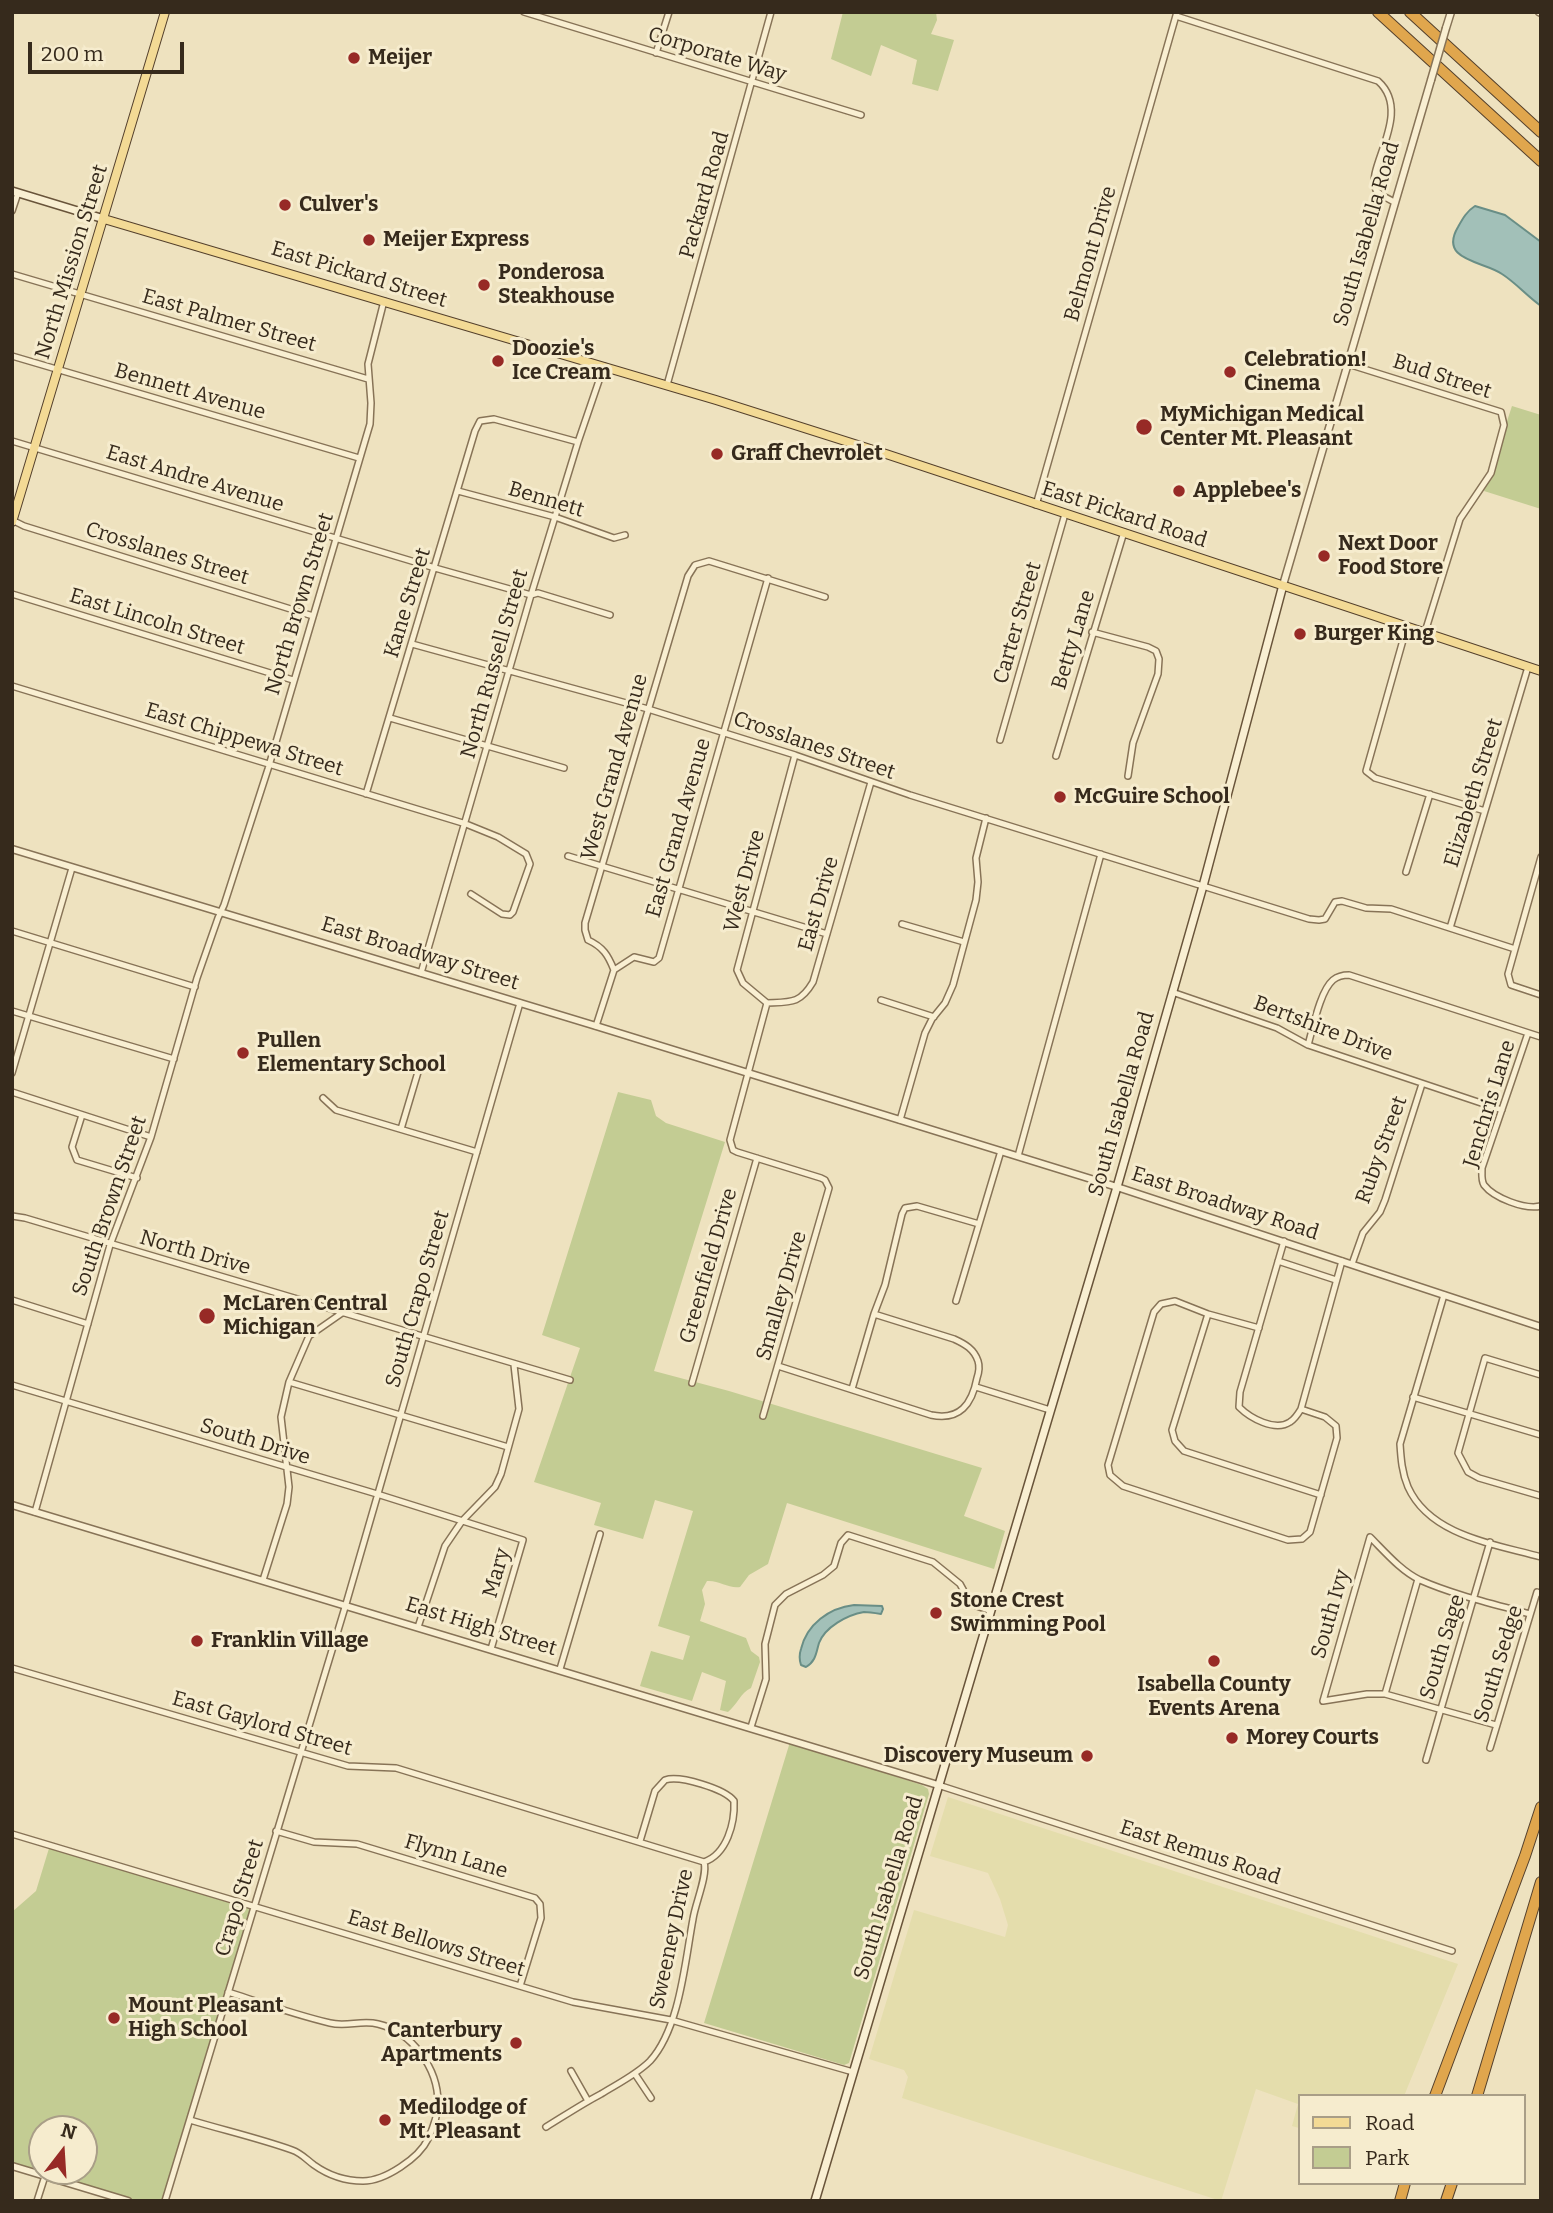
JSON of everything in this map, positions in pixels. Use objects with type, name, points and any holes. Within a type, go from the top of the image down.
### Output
[{"type":"highway","points":[[1378,12],[1541,161]]},
{"type":"highway","points":[[1410,12],[1541,132]]},
{"type":"highway","points":[[1437,2094],[1541,1807]]},
{"type":"highway","points":[[1478,2094],[1541,1882]]},
{"type":"main road","name":"North Mission Street","points":[[12,521],[165,12]]},
{"type":"main road","name":"East Pickard Street","points":[[15,192],[695,394]]},
{"type":"main road","name":"East Pickard Road","points":[[695,394],[886,454],[1541,671]]},
{"type":"main road","name":"South Isabella Road","points":[[815,2201],[1118,1187],[1283,585]]},
{"type":"street","name":"Corporate Way","points":[[524,12],[861,115]]},
{"type":"street","points":[[656,54],[669,12]]},
{"type":"street","name":"Packard Road","points":[[667,385],[771,12]]},
{"type":"street","name":"South Isabella Road","points":[[1283,585],[1451,12]]},
{"type":"street","points":[[1177,14],[1378,81],[1385,90],[1391,116],[1373,180],[1378,191],[1394,202]]},
{"type":"street","name":"Belmont Drive","points":[[1036,505],[1177,14]]},
{"type":"street","points":[[12,211],[15,192]]},
{"type":"street","name":"East Palmer Street","points":[[12,274],[368,379]]},
{"type":"street","name":"North Brown Street","points":[[221,912],[270,764],[372,413],[368,379],[370,351],[384,301]]},
{"type":"street","name":"Bennett Avenue","points":[[12,356],[359,458]]},
{"type":"street","name":"Bud Street","points":[[1348,364],[1501,412],[1503,417],[1504,425],[1491,473],[1460,519],[1425,632]]},
{"type":"street","name":"North Russell Street","points":[[421,973],[531,595],[604,366]]},
{"type":"street","name":"Kane Street","points":[[366,794],[480,421],[494,419],[578,442]]},
{"type":"street","name":"East Andre Avenue","points":[[12,441],[435,568],[531,595],[538,593],[610,615]]},
{"type":"street","name":"Bennett","points":[[458,491],[555,517],[614,538],[625,535]]},
{"type":"street","name":"Carter Street","points":[[1000,740],[1065,514]]},
{"type":"street","name":"Crosslanes Street","points":[[12,521],[24,527],[313,616]]},
{"type":"street","name":"Betty Lane","points":[[1056,757],[1124,533]]},
{"type":"street","name":"West Grand Avenue","points":[[614,970],[608,955],[600,945],[588,940],[585,930],[688,576],[695,565],[709,561],[768,578]]},
{"type":"street","points":[[768,578],[824,597]]},
{"type":"street","name":"East Grand Avenue","points":[[614,970],[634,957],[654,962],[659,958],[768,578]]},
{"type":"street","name":"East Lincoln Street","points":[[12,594],[293,680]]},
{"type":"street","points":[[1407,626],[1366,771],[1376,778],[1485,811]]},
{"type":"street","points":[[1092,632],[1148,647],[1156,651],[1159,659],[1158,674],[1133,743],[1128,776]]},
{"type":"street","name":"Crosslanes Street","points":[[412,644],[648,709],[1101,855],[1319,920],[1325,919],[1335,902],[1342,901],[1366,908],[1391,909],[1450,928]]},
{"type":"street","name":"Elizabeth Street","points":[[1450,928],[1528,667]]},
{"type":"street","name":"East Chippewa Street","points":[[12,686],[466,824],[498,837],[527,854],[530,864],[510,915],[502,914],[471,894]]},
{"type":"street","points":[[390,718],[564,768]]},
{"type":"street","name":"West Drive","points":[[767,1003],[743,983],[737,970],[795,755]]},
{"type":"street","name":"East Drive","points":[[767,1003],[792,1002],[806,994],[813,982],[871,782]]},
{"type":"street","points":[[1406,872],[1430,794]]},
{"type":"street","points":[[900,1120],[925,1033],[949,994],[964,942],[978,890],[975,858],[986,818]]},
{"type":"street","name":"East Broadway Street","points":[[12,849],[816,1095]]},
{"type":"street","points":[[1018,1156],[1101,855]]},
{"type":"street","points":[[568,856],[827,934]]},
{"type":"street","points":[[1541,857],[1508,975],[1510,982],[1516,987],[1541,995]]},
{"type":"street","points":[[12,1073],[72,868]]},
{"type":"street","name":"South Brown Street","points":[[35,1512],[110,1245],[151,1137],[195,987],[221,912]]},
{"type":"street","points":[[902,924],[964,942]]},
{"type":"street","points":[[1450,928],[1515,949]]},
{"type":"street","points":[[12,931],[195,987]]},
{"type":"street","points":[[596,1026],[614,970]]},
{"type":"street","points":[[1308,1045],[1324,992],[1336,977],[1349,975],[1541,1037]]},
{"type":"street","name":"Bertshire Drive","points":[[1172,992],[1277,1028],[1308,1045],[1502,1110]]},
{"type":"street","points":[[880,1000],[934,1017]]},
{"type":"street","name":"South Crapo Street","points":[[345,1604],[520,1003]]},
{"type":"street","points":[[757,1158],[733,1150],[730,1139],[767,1003]]},
{"type":"street","points":[[12,1011],[174,1059]]},
{"type":"street","name":"Jenchris Lane","points":[[1528,1033],[1482,1168],[1483,1183],[1499,1196],[1527,1206],[1541,1206]]},
{"type":"street","points":[[401,1129],[418,1072],[428,1063]]},
{"type":"street","name":"Ruby Street","points":[[1352,1264],[1363,1233],[1380,1212],[1385,1200],[1422,1084]]},
{"type":"street","points":[[12,1092],[151,1137]]},
{"type":"street","name":"East Broadway Road","points":[[816,1095],[1118,1187],[1541,1327]]},
{"type":"street","points":[[323,1098],[336,1110],[477,1152]]},
{"type":"street","points":[[82,1115],[72,1147],[77,1160],[137,1178]]},
{"type":"street","points":[[956,1301],[1001,1151]]},
{"type":"street","name":"Smalley Drive","points":[[757,1158],[821,1178],[827,1184],[828,1194],[763,1416]]},
{"type":"street","name":"Greenfield Drive","points":[[692,1383],[757,1158]]},
{"type":"street","points":[[852,1389],[885,1285],[905,1208],[917,1206],[979,1224]]},
{"type":"street","name":"North Drive","points":[[12,1216],[569,1380]]},
{"type":"street","points":[[1284,1241],[1240,1392],[1239,1406],[1249,1416],[1282,1426],[1293,1420],[1301,1409],[1342,1261]]},
{"type":"street","points":[[1278,1261],[1336,1280]]},
{"type":"street","points":[[1444,1295],[1400,1444],[1402,1470],[1409,1490],[1434,1519],[1448,1528],[1541,1557]]},
{"type":"street","points":[[12,1300],[88,1324]]},
{"type":"street","points":[[1259,1328],[1208,1314],[1175,1301],[1161,1304],[1154,1312],[1114,1442],[1108,1465],[1110,1475],[1123,1486],[1288,1540],[1302,1539],[1310,1532],[1338,1438],[1336,1426],[1325,1417],[1301,1409]]},
{"type":"street","points":[[263,1580],[287,1504],[289,1487],[281,1417],[289,1382],[309,1336],[341,1313]]},
{"type":"street","points":[[778,1366],[931,1415],[948,1416],[964,1409],[976,1387],[980,1367],[974,1352],[963,1343],[874,1314]]},
{"type":"street","points":[[1208,1314],[1172,1430],[1175,1441],[1184,1451],[1321,1495]]},
{"type":"street","points":[[1541,1375],[1485,1358],[1458,1453],[1468,1472],[1479,1478],[1541,1496]]},
{"type":"street","points":[[418,1627],[445,1546],[462,1521],[495,1487],[519,1409],[514,1365]]},
{"type":"street","points":[[289,1382],[508,1447]]},
{"type":"street","name":"South Drive","points":[[12,1385],[489,1529]]},
{"type":"street","points":[[976,1387],[1050,1410]]},
{"type":"street","points":[[1413,1397],[1541,1435]]},
{"type":"street","name":"East High Street","points":[[12,1506],[345,1604],[938,1785]]},
{"type":"street","name":"Mary","points":[[489,1529],[523,1540],[491,1648]]},
{"type":"street","points":[[560,1669],[600,1534]]},
{"type":"street","points":[[751,1727],[766,1679],[765,1644],[775,1605],[786,1594],[823,1575],[834,1566],[841,1543],[848,1535],[933,1562],[960,1584],[971,1604],[991,1611]]},
{"type":"street","name":"South Ivy","points":[[1385,1693],[1323,1701],[1370,1537],[1395,1562],[1418,1579]]},
{"type":"street","name":"South Sage","points":[[1426,1760],[1490,1542]]},
{"type":"street","points":[[1496,1725],[1385,1693],[1418,1579],[1530,1614]]},
{"type":"street","name":"South Sedge","points":[[1490,1748],[1537,1592],[1541,1594]]},
{"type":"street","name":"Crapo Street","points":[[165,2201],[345,1604]]},
{"type":"street","name":"East Gaylord Street","points":[[12,1668],[348,1766],[396,1768],[704,1862]]},
{"type":"street","points":[[640,1841],[656,1791],[665,1780],[679,1778],[723,1792],[734,1801],[732,1822],[720,1851],[711,1860],[704,1862]]},
{"type":"street","name":"East Remus Road","points":[[938,1785],[1452,1951]]},
{"type":"street","name":"Flynn Lane","points":[[276,1831],[314,1842],[357,1843],[535,1898],[540,1904],[541,1918],[520,1986]]},
{"type":"street","name":"East Bellows Street","points":[[12,1834],[593,2007],[671,2020],[853,2072]]},
{"type":"street","name":"Sweeney Drive","points":[[546,2127],[635,2074],[650,2061],[660,2046],[671,2020],[686,1966],[692,1921],[706,1868],[704,1862]]},
{"type":"street","points":[[190,2120],[294,2151],[324,2172],[341,2178],[365,2181],[400,2168],[418,2152],[427,2142],[438,2105],[436,2087],[422,2055],[404,2036],[391,2028],[361,2022],[334,2024],[228,1992]]},
{"type":"street","points":[[571,2071],[588,2101]]},
{"type":"street","points":[[635,2074],[651,2098]]},
{"type":"street","points":[[75,2185],[128,2201]]},
{"type":"shaded area","points":[[948,1797],[1458,1964],[1405,2094],[1298,2094],[1298,2104],[1256,2089],[1221,2201],[902,2098],[908,2077],[904,2070],[869,2059],[914,1910],[1005,1937],[1008,1925],[988,1873],[930,1856]]},
{"type":"shaded area","points":[[1298,2104],[1298,2128],[1292,2126]]},
{"type":"green space","points":[[843,12],[936,12],[937,20],[931,34],[954,40],[938,91],[912,84],[917,60],[881,45],[871,76],[831,59]]},
{"type":"green space","points":[[1512,406],[1541,415],[1541,509],[1484,491]]},
{"type":"green space","points":[[618,1092],[651,1100],[656,1116],[666,1123],[725,1142],[654,1371],[982,1468],[964,1516],[1005,1531],[994,1569],[787,1503],[768,1564],[749,1575],[740,1587],[707,1581],[702,1590],[705,1604],[700,1621],[746,1638],[751,1651],[759,1657],[760,1662],[751,1688],[744,1692],[728,1712],[720,1710],[726,1681],[702,1672],[692,1701],[640,1686],[651,1651],[683,1660],[690,1636],[658,1626],[693,1511],[655,1500],[643,1539],[594,1525],[601,1503],[534,1482],[580,1348],[542,1335]]},
{"type":"green space","points":[[790,1742],[922,1785],[928,1789],[929,1794],[849,2063],[844,2065],[704,2023]]},
{"type":"green space","name":"Mount Pleasant High School","points":[[50,1845],[255,1906],[165,2201],[128,2201],[75,2185],[98,2185],[98,2115],[28,2115],[28,2171],[12,2166],[12,1912],[36,1891]]},
{"type":"water","points":[[1475,206],[1505,215],[1541,242],[1541,306],[1502,274],[1466,258],[1454,247],[1453,238],[1458,227],[1467,212]]},
{"type":"water","points":[[854,1605],[882,1606],[883,1609],[881,1614],[864,1612],[837,1623],[822,1637],[812,1662],[806,1667],[801,1665],[801,1649],[814,1625],[836,1610]]},
{"type":"place","name":"Meijer","points":[[354,58]]},
{"type":"place","name":"Culver's","points":[[285,205]]},
{"type":"place","name":"Meijer Express","points":[[369,240]]},
{"type":"place","name":"Ponderosa Steakhouse","points":[[484,285]]},
{"type":"place","name":"Doozie's Ice Cream","points":[[498,361]]},
{"type":"place","name":"Celebration! Cinema","points":[[1230,372]]},
{"type":"place","name":"MyMichigan Medical Center Mt. Pleasant","points":[[1144,427]]},
{"type":"place","name":"Graff Chevrolet","points":[[717,454]]},
{"type":"place","name":"Applebee's","points":[[1179,491]]},
{"type":"place","name":"Next Door Food Store","points":[[1324,556]]},
{"type":"place","name":"Burger King","points":[[1300,634]]},
{"type":"place","name":"McGuire School","points":[[1060,797]]},
{"type":"place","name":"Pullen Elementary School","points":[[243,1053]]},
{"type":"place","name":"McLaren Central Michigan","points":[[207,1316]]},
{"type":"place","name":"Stone Crest Swimming Pool","points":[[936,1613]]},
{"type":"place","name":"Franklin Village","points":[[197,1641]]},
{"type":"place","name":"Isabella County Events Arena","points":[[1214,1661]]},
{"type":"place","name":"Morey Courts","points":[[1232,1738]]},
{"type":"place","name":"Discovery Museum","points":[[1087,1756]]},
{"type":"place","name":"Mount Pleasant High School","points":[[114,2018]]},
{"type":"place","name":"Canterbury Apartments","points":[[516,2043]]},
{"type":"place","name":"Medilodge of Mt. Pleasant","points":[[385,2120]]}]
